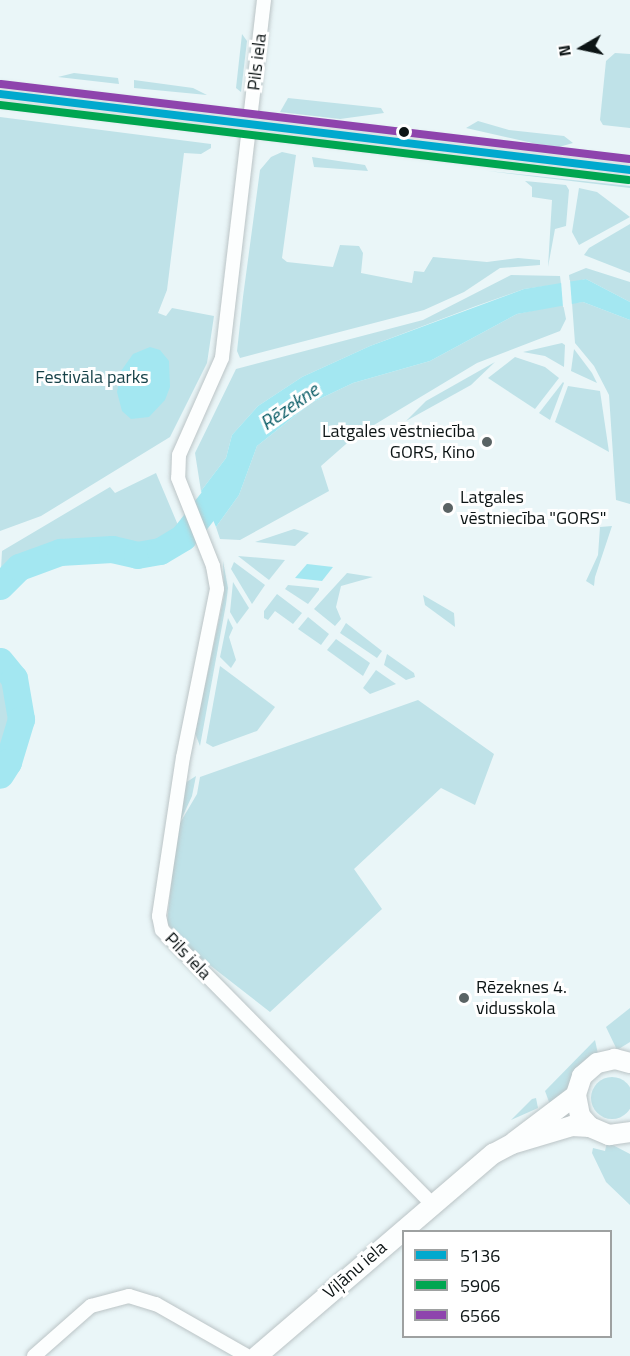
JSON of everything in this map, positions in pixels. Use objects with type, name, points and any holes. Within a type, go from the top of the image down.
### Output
[{"type":"main road","points":[[0,94],[630,170]]},
{"type":"main road","points":[[512,1144],[576,1095],[590,1068],[625,1057]]},
{"type":"main road","points":[[576,1095],[580,1116],[590,1127]]},
{"type":"main road","points":[[512,1144],[572,1126],[590,1127],[630,1148]]},
{"type":"main road","points":[[609,1135],[630,1132]]},
{"type":"main road","name":"Viļānu iela","points":[[402,1230],[493,1154],[512,1144]]},
{"type":"main road","name":"Viļānu iela","points":[[257,1356],[402,1230]]},
{"type":"street","name":"Pils iela","points":[[264,0],[222,358],[179,455],[178,478],[208,553],[217,589],[180,777],[160,902],[162,930],[432,1204]]},
{"type":"street","points":[[34,1356],[90,1306],[129,1296],[156,1304],[247,1356]]},
{"type":"green space","points":[[242,34],[247,41],[241,92],[236,88]]},
{"type":"green space","points":[[615,53],[630,54],[630,128],[603,125],[600,120],[606,61]]},
{"type":"green space","points":[[74,73],[118,78],[119,84],[58,77]]},
{"type":"green space","points":[[134,80],[193,88],[207,95],[134,88]]},
{"type":"green space","points":[[288,98],[381,108],[384,113],[340,119],[280,112]]},
{"type":"green space","name":"Festivāla parks","points":[[0,117],[211,144],[211,148],[201,154],[184,153],[167,290],[158,313],[166,316],[172,308],[214,316],[207,363],[170,437],[41,516],[0,531]]},
{"type":"green space","points":[[478,121],[509,130],[564,136],[573,143],[559,147],[537,144],[466,128]]},
{"type":"green space","points":[[282,152],[296,155],[282,258],[287,262],[333,267],[340,245],[359,246],[363,253],[361,273],[412,283],[414,271],[424,272],[433,257],[487,262],[518,258],[540,260],[540,265],[500,268],[464,292],[424,310],[240,358],[237,351],[260,170],[271,157]]},
{"type":"green space","points":[[312,157],[365,165],[368,171],[314,167]]},
{"type":"green space","points":[[488,171],[630,186],[630,188]]},
{"type":"green space","points":[[525,181],[566,185],[569,190],[566,226],[555,229],[548,267],[552,200],[532,197],[532,187]]},
{"type":"green space","points":[[579,188],[597,192],[630,217],[579,245],[572,232]]},
{"type":"green space","points":[[630,224],[630,273],[584,255],[589,248]]},
{"type":"green space","points":[[586,268],[630,282],[630,302],[586,279],[570,283],[569,275]]},
{"type":"green space","points":[[511,275],[560,276],[561,284],[524,289],[476,306],[370,346],[302,377],[258,406],[232,435],[226,458],[201,491],[195,453],[236,369],[423,320]]},
{"type":"green space","points":[[583,302],[630,320],[630,504],[616,500],[609,395],[594,366],[575,343],[572,303]]},
{"type":"green space","points":[[563,304],[566,319],[560,331],[477,363],[354,437],[321,466],[329,491],[240,540],[220,539],[216,527],[239,495],[257,446],[311,403],[353,383],[430,361],[517,314]]},
{"type":"green space","points":[[562,343],[565,345],[564,367],[545,356],[523,352]]},
{"type":"green space","points":[[574,349],[592,373],[597,383],[571,371]]},
{"type":"green space","points":[[515,357],[545,367],[559,378],[535,409],[488,378]]},
{"type":"green space","points":[[495,362],[471,385],[406,421],[426,401]]},
{"type":"green space","points":[[564,383],[550,420],[539,413]]},
{"type":"green space","points":[[568,386],[600,391],[609,452],[555,422]]},
{"type":"green space","points":[[156,473],[183,537],[160,551],[138,555],[67,551],[13,571],[0,587],[2,551],[110,487],[115,493]]},
{"type":"green space","points":[[612,526],[594,586],[586,581],[598,555],[600,527]]},
{"type":"green space","points":[[294,529],[309,533],[295,546],[255,542]]},
{"type":"green space","points":[[238,556],[285,560],[269,580]]},
{"type":"green space","points":[[223,561],[228,588],[200,746],[195,733],[224,596]]},
{"type":"green space","points":[[234,562],[265,585],[252,604],[231,569]]},
{"type":"green space","points":[[347,573],[373,577],[341,586],[336,607],[341,619],[335,626],[314,609]]},
{"type":"green space","points":[[233,582],[249,608],[237,624],[230,612]]},
{"type":"green space","points":[[288,585],[319,588],[319,590],[308,604],[285,589]]},
{"type":"green space","points":[[277,594],[302,613],[293,624],[275,611],[268,620],[264,618],[264,611]]},
{"type":"green space","points":[[423,595],[454,613],[455,627],[425,605]]},
{"type":"green space","points":[[308,617],[329,634],[321,645],[298,629]]},
{"type":"green space","points":[[228,618],[233,628],[229,637],[236,660],[231,668],[220,657]]},
{"type":"green space","points":[[346,623],[382,651],[377,658],[340,633]]},
{"type":"green space","points":[[336,639],[370,663],[363,676],[327,650]]},
{"type":"green space","points":[[387,654],[414,673],[415,677],[406,680],[384,665]]},
{"type":"green space","points":[[0,661],[14,678],[21,719],[0,771]]},
{"type":"green space","points":[[220,666],[275,707],[257,731],[213,747],[206,743]]},
{"type":"green space","points":[[376,670],[396,684],[370,694],[363,688]]},
{"type":"green space","points":[[418,700],[494,754],[475,805],[441,788],[354,869],[382,909],[270,1012],[193,952],[167,923],[177,828],[197,794],[200,777]]},
{"type":"green space","points":[[196,776],[192,796],[180,822],[185,783]]},
{"type":"green space","points":[[630,1008],[630,1042],[617,1050],[606,1027]]},
{"type":"green space","points":[[595,1040],[598,1054],[552,1110],[545,1091]]},
{"type":"green space","points":[[612,1077],[627,1083],[631,1090],[631,1106],[627,1113],[612,1119],[597,1113],[591,1098],[597,1083]]},
{"type":"green space","points":[[536,1098],[538,1108],[511,1120],[532,1099]]},
{"type":"green space","points":[[607,1142],[630,1154],[630,1205],[606,1182],[592,1153],[593,1148],[605,1151]]},
{"type":"water","points":[[586,279],[630,302],[630,320],[583,302],[517,314],[430,361],[353,383],[311,403],[257,446],[239,495],[216,527],[201,491],[226,458],[232,435],[258,406],[302,377],[370,346],[524,289]]},
{"type":"water","points":[[150,347],[160,350],[169,361],[170,387],[165,400],[149,417],[131,419],[122,411],[117,392],[121,371],[133,354]]},
{"type":"water","points":[[307,564],[333,567],[322,581],[295,578]]},
{"type":"pier","points":[[570,280],[572,306],[563,307],[561,281]]},
{"type":"waterway","name":"Rēzekne","points":[[0,586],[19,567],[60,552],[112,549],[137,555],[160,551],[183,537],[230,477]]},
{"type":"waterway","name":"Rēzekne","points":[[0,661],[14,678],[21,719],[8,762],[0,775]]},
{"type":"transit line","name":"6566","points":[[1,84],[630,159]]},
{"type":"transit line","name":"5136","points":[[0,94],[630,170]]},
{"type":"transit line","name":"5906","points":[[0,105],[629,180]]},
{"type":"place","name":"Latgales vēstniecība GORS, Kino","points":[[487,442]]},
{"type":"place","name":"Latgales vēstniecība \"GORS\"","points":[[448,508]]},
{"type":"place","name":"Rēzeknes 4. vidusskola","points":[[464,998]]}]
